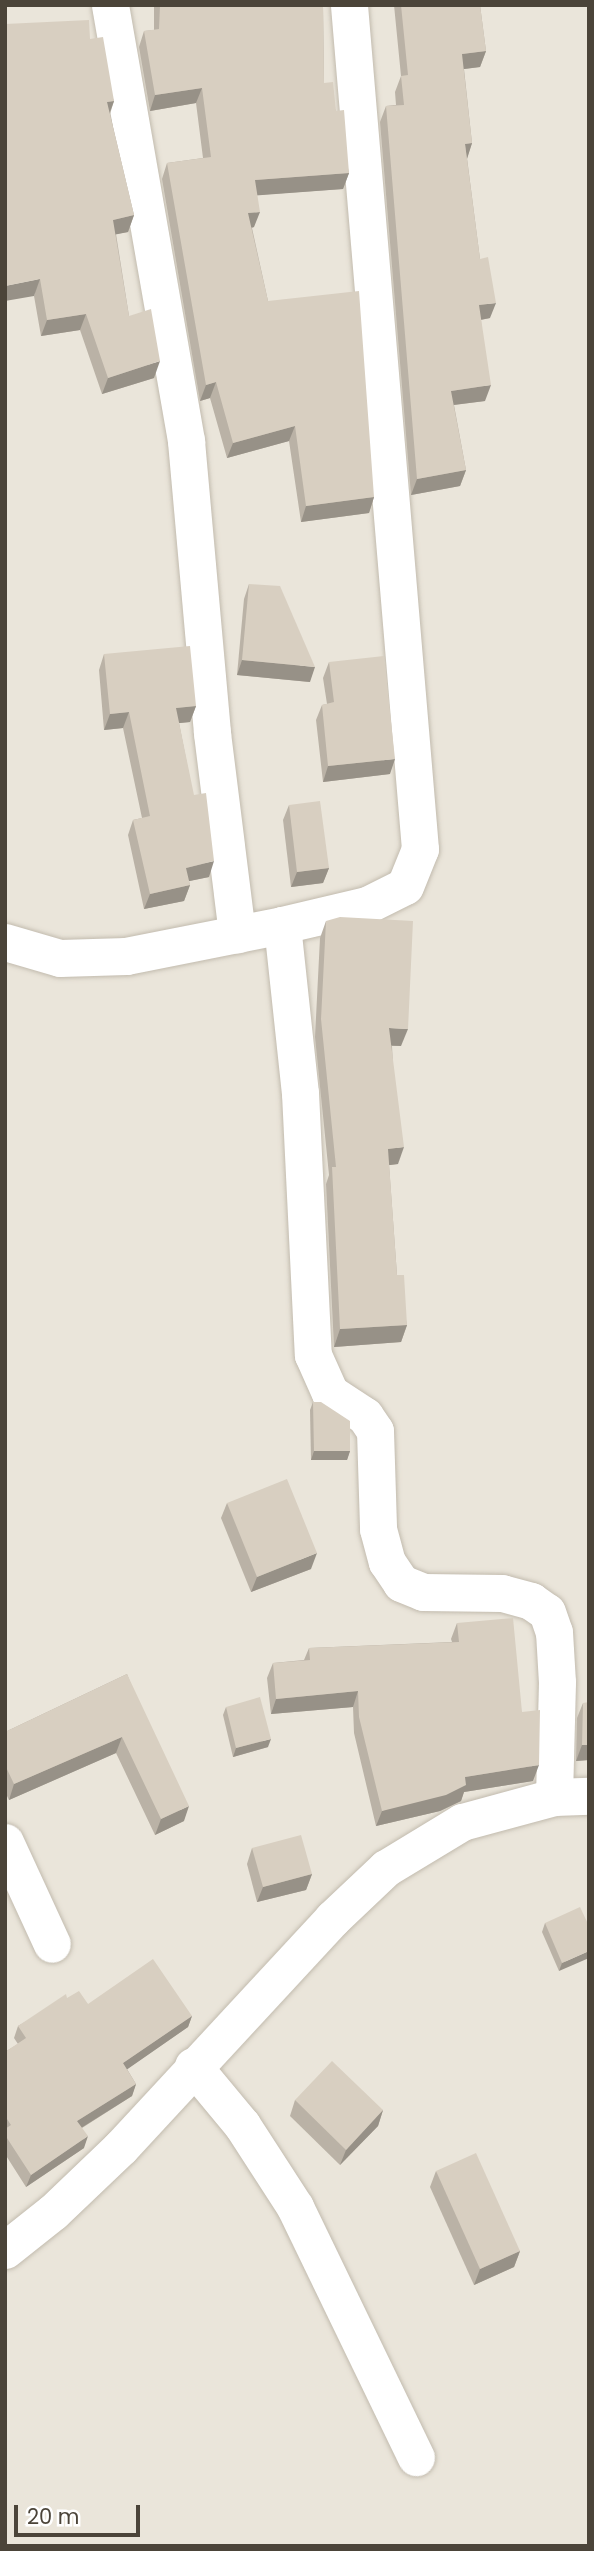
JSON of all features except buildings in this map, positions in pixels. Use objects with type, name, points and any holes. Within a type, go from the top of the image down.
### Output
[{"type":"street","points":[[110,5],[186,441],[212,733],[237,934]]},
{"type":"street","points":[[5,942],[60,958],[127,956],[282,925],[367,905],[405,886],[420,849],[349,5]]},
{"type":"street","points":[[5,2250],[53,2212],[121,2147],[193,2066],[386,1868],[461,1822],[571,1797],[557,1682],[554,1632],[547,1612],[531,1601],[502,1593],[423,1592],[401,1583],[387,1562],[378,1529],[375,1431],[365,1416],[330,1393],[313,1355],[303,1134],[282,925]]},
{"type":"street","points":[[5,1842],[52,1944]]},
{"type":"street","points":[[193,2066],[242,2125],[295,2207],[416,2457]]},
{"type":"shaded area","points":[[5,5],[589,5],[589,2546],[5,2546]]}]
